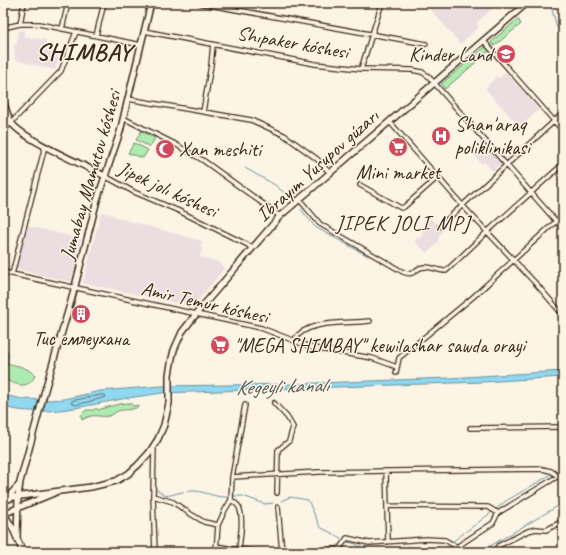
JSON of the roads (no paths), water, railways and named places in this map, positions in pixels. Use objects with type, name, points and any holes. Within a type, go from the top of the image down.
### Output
[{"type":"main road","name":"Jumabay Mamutov kóshesi","points":[[17,539],[18,497],[20,482],[44,390],[75,287],[89,230],[123,118],[151,3]]},
{"type":"main road","name":"Ibrayım Yusupov gúzarı","points":[[59,492],[97,486],[116,481],[128,474],[138,465],[149,453],[164,425],[170,397],[169,382],[174,350],[182,332],[196,313],[251,248],[280,216],[298,199],[527,3]]},
{"type":"main road","points":[[3,99],[11,123]]},
{"type":"main road","name":"Jipek jolı kóshesi","points":[[11,123],[18,130],[45,146],[105,176]]},
{"type":"main road","points":[[4,501],[15,490],[20,482],[25,491],[34,494]]},
{"type":"main road","points":[[4,501],[34,494],[59,492]]},
{"type":"main road","points":[[23,552],[12,527],[3,515],[59,492]]},
{"type":"street","points":[[20,24],[24,3]]},
{"type":"street","points":[[62,29],[68,3]]},
{"type":"street","points":[[96,36],[104,3]]},
{"type":"street","points":[[198,3],[426,44]]},
{"type":"street","points":[[361,69],[382,3]]},
{"type":"street","points":[[3,28],[20,24],[39,24],[141,45]]},
{"type":"street","name":"Shıpaker kóshesi","points":[[144,31],[315,64],[361,69],[412,70],[422,72],[434,82],[563,229]]},
{"type":"street","points":[[3,131],[61,71],[76,32]]},
{"type":"street","points":[[483,40],[563,131]]},
{"type":"street","points":[[203,112],[213,44]]},
{"type":"street","points":[[128,99],[251,120],[284,134],[317,158],[329,172]]},
{"type":"street","points":[[440,226],[563,113]]},
{"type":"street","points":[[123,118],[176,144],[204,161],[280,216]]},
{"type":"street","points":[[389,121],[463,206],[563,315]]},
{"type":"street","points":[[12,274],[45,146]]},
{"type":"street","points":[[298,199],[320,224],[403,272],[413,274],[419,268],[423,267],[446,271],[563,164]]},
{"type":"street","name":"Jipek jolı kóshesi","points":[[105,176],[134,192],[184,213],[248,245],[251,248]]},
{"type":"street","points":[[360,185],[401,208],[438,178]]},
{"type":"street","points":[[396,373],[399,358],[473,297],[563,215]]},
{"type":"street","name":"Amir Temur kóshesi","points":[[3,272],[261,328],[313,348],[372,358],[397,367]]},
{"type":"street","points":[[294,340],[297,335],[309,328],[328,324],[370,321]]},
{"type":"street","points":[[274,403],[287,417],[293,427],[289,441],[278,450],[278,493]]},
{"type":"street","points":[[216,552],[218,525],[224,510],[231,500],[232,477],[245,405]]},
{"type":"street","points":[[470,428],[563,427]]},
{"type":"street","points":[[154,444],[153,496],[155,552]]},
{"type":"street","points":[[232,477],[319,472],[542,469],[551,472],[563,480]]},
{"type":"street","points":[[386,472],[388,542]]},
{"type":"street","points":[[449,552],[493,524],[498,513],[563,473]]},
{"type":"street","points":[[153,496],[173,502],[204,522],[218,525]]},
{"type":"street","points":[[231,500],[238,505],[240,512],[241,524],[239,550]]},
{"type":"street","points":[[388,506],[488,506],[498,513]]},
{"type":"street","points":[[278,507],[282,552]]},
{"type":"street","points":[[495,552],[498,546],[528,531],[536,529],[546,530],[563,521]]},
{"type":"street","points":[[339,549],[347,538],[369,543],[445,540],[457,546]]},
{"type":"street","points":[[216,546],[239,550],[270,552]]},
{"type":"street","points":[[293,552],[339,549],[347,552]]},
{"type":"water","name":"Kegeyli kanalı","points":[[563,371],[563,377],[482,382],[162,393],[50,411],[19,410],[3,407],[3,395],[23,399],[47,400],[64,399],[100,391],[162,386],[292,384],[448,378]]},
{"type":"waterway","points":[[550,3],[563,48]]},
{"type":"waterway","points":[[245,168],[275,185],[288,196]]},
{"type":"waterway","points":[[301,209],[306,216]]},
{"type":"waterway","points":[[307,217],[315,227],[368,256]]},
{"type":"waterway","points":[[556,470],[563,465]]},
{"type":"waterway","points":[[496,509],[506,501],[550,475]]},
{"type":"waterway","points":[[156,489],[165,496],[195,491],[227,497]]},
{"type":"waterway","points":[[234,496],[243,496],[265,504],[273,503]]},
{"type":"waterway","points":[[281,501],[290,497],[308,500],[320,527],[341,538]]},
{"type":"waterway","points":[[480,552],[563,503]]},
{"type":"waterway","points":[[452,542],[492,512]]},
{"type":"waterway","points":[[347,542],[356,544],[368,552]]},
{"type":"waterway","points":[[441,552],[448,546]]},
{"type":"place","name":"Kinder Land","points":[[506,54]]},
{"type":"place","name":"Shan'araq poliklinikasi","points":[[441,136]]},
{"type":"place","name":"Mini market","points":[[398,147]]},
{"type":"place","name":"Xan meshiti","points":[[165,149]]},
{"type":"place","name":"Тис емлеухана","points":[[81,314]]},
{"type":"place","name":"\"MEGA SHIMBAY\" kewilashar sawda orayi","points":[[220,345]]},
{"type":"district","name":"SHIMBAY","points":[[84,52]]},
{"type":"district","name":"JIPEK JOLI MPJ","points":[[403,223]]}]
